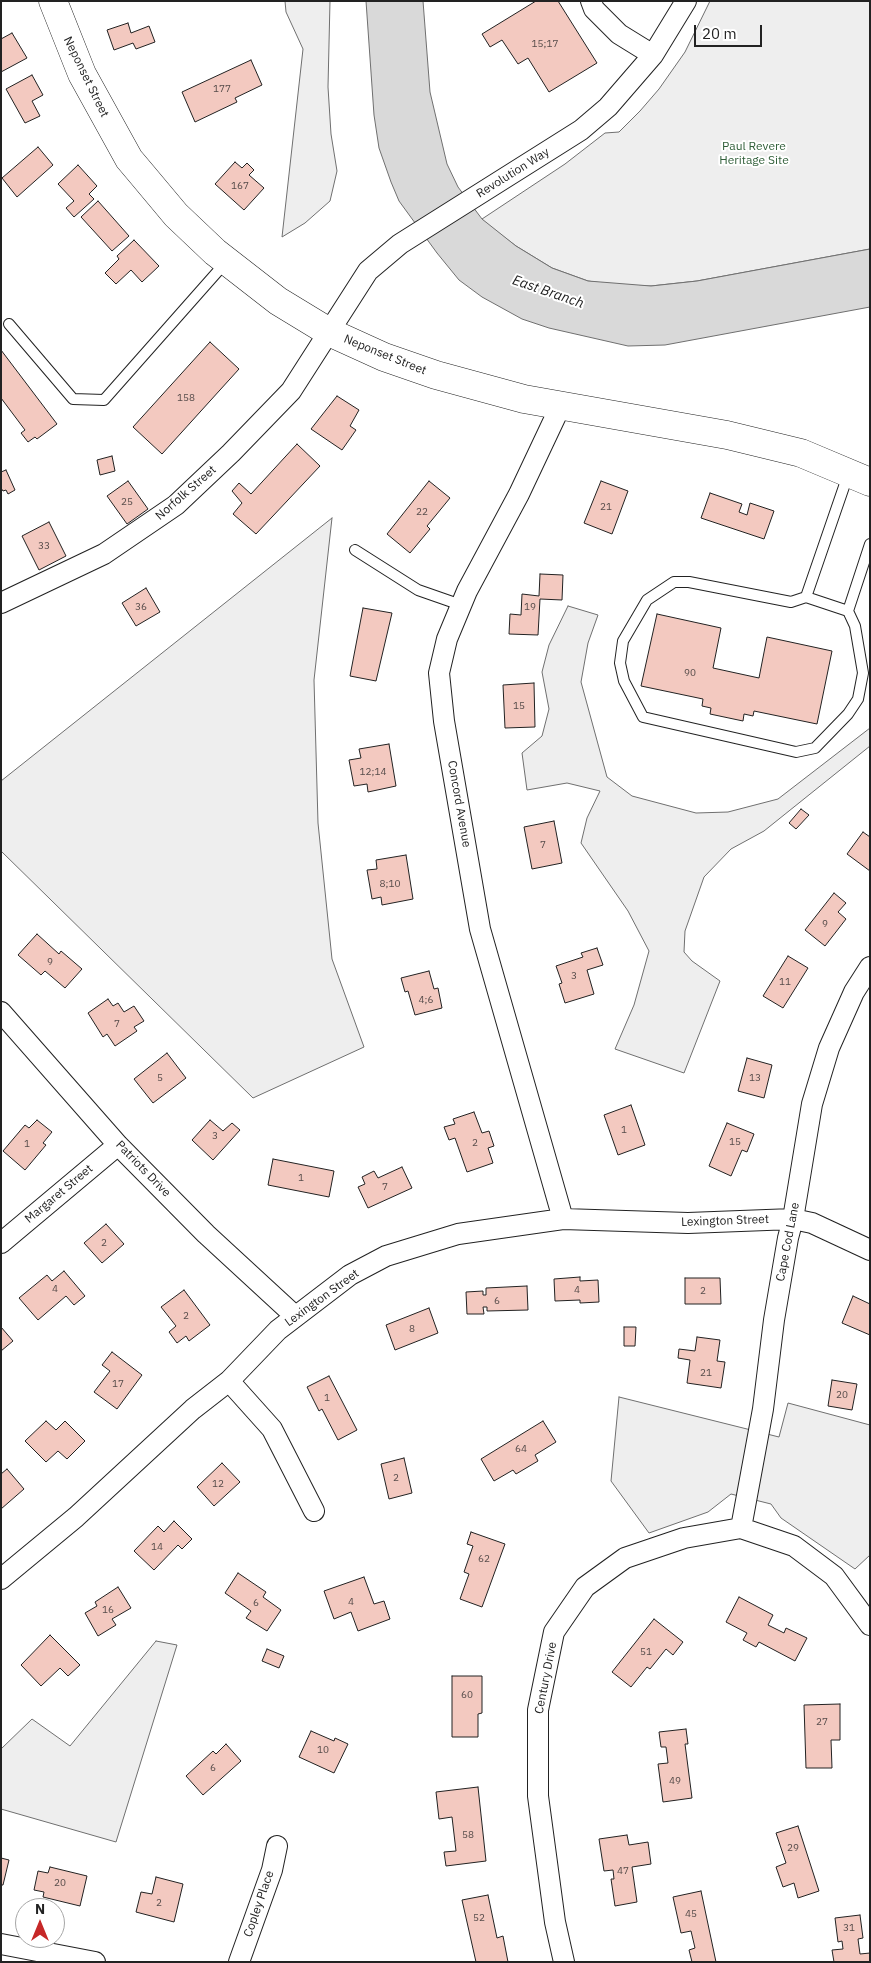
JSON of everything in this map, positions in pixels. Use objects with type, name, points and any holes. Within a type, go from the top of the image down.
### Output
[{"type":"main road","name":"Neponset Street","points":[[53,1],[82,74],[129,159],[176,215],[227,262],[278,301],[329,332],[384,356],[436,375],[524,399],[736,437],[801,453],[859,478]]},
{"type":"street","points":[[591,1],[594,9],[619,34],[653,55]]},
{"type":"street","name":"Revolution Way","points":[[329,332],[368,271],[400,244],[581,130],[608,107],[653,55],[686,1]]},
{"type":"street","name":"Norfolk Street","points":[[1,603],[104,554],[176,505],[291,392],[329,332]]},
{"type":"street","name":"Concord Avenue","points":[[561,405],[519,494],[461,605],[447,639],[439,673],[444,721],[480,929],[563,1219]]},
{"type":"street","name":"Cape Cod Lane","points":[[740,1528],[763,1409],[774,1320],[812,1104],[829,1048],[854,992],[870,967]]},
{"type":"street","name":"Patriots Drive","points":[[1,1012],[118,1145],[206,1234],[295,1316]]},
{"type":"street","name":"Margaret Street","points":[[1,1243],[118,1145]]},
{"type":"street","name":"Lexington Street","points":[[1,1579],[76,1517],[193,1409],[229,1381],[278,1330],[350,1275],[386,1256],[458,1234],[563,1219],[688,1223],[793,1219],[812,1223],[870,1250]]},
{"type":"street","points":[[229,1381],[272,1429],[314,1511]]},
{"type":"street","name":"Century Drive","points":[[564,1962],[555,1922],[538,1796],[538,1710],[554,1632],[585,1587],[625,1558],[684,1538],[740,1528],[794,1546],[834,1576],[870,1625]]},
{"type":"street","name":"Copley Place","points":[[239,1962],[272,1870],[277,1846]]},
{"type":"street","points":[[1,1944],[95,1962]]},
{"type":"lane","points":[[9,324],[72,398],[104,400],[227,262]]},
{"type":"lane","points":[[806,598],[859,478]]},
{"type":"lane","points":[[848,611],[806,598],[791,602],[689,582],[674,582],[647,600],[624,641],[620,663],[624,681],[643,717],[796,752],[815,748],[848,714],[858,699],[863,673],[855,626],[848,611],[870,544]]},
{"type":"lane","points":[[355,550],[418,590],[461,605]]},
{"type":"green space","points":[[285,1],[330,1],[328,87],[331,134],[337,171],[330,201],[305,223],[282,237],[303,49],[286,12]]},
{"type":"green space","name":"Paul Revere Heritage Site","points":[[710,1],[870,1],[870,249],[697,281],[651,286],[616,285],[588,281],[552,268],[516,246],[482,219],[565,164],[605,133],[619,132],[659,89],[685,52]]},
{"type":"green space","points":[[332,518],[314,680],[318,823],[332,959],[364,1047],[253,1098],[1,851],[1,781]]},
{"type":"green space","points":[[568,606],[598,615],[588,643],[581,682],[607,777],[632,796],[696,813],[728,812],[778,799],[870,728],[870,746],[764,831],[731,849],[704,877],[685,931],[684,952],[692,961],[720,981],[684,1073],[615,1049],[634,1005],[649,951],[628,911],[581,843],[587,818],[600,791],[567,783],[527,790],[522,753],[542,736],[549,709],[542,672],[549,645]]},
{"type":"green space","points":[[619,1397],[779,1437],[788,1403],[870,1425],[870,1555],[855,1569],[781,1518],[771,1504],[731,1494],[708,1512],[649,1533],[611,1481]]},
{"type":"green space","points":[[156,1641],[177,1645],[116,1842],[1,1809],[1,1749],[32,1719],[70,1746]]},
{"type":"water","name":"East Branch","points":[[366,1],[423,1],[430,92],[447,164],[458,187],[482,219],[516,246],[552,268],[588,281],[651,286],[697,281],[870,249],[870,307],[665,345],[628,346],[549,328],[522,319],[482,297],[459,280],[437,253],[399,201],[391,182],[379,148],[374,115]]},
{"type":"building","points":[[536,1],[558,1],[597,63],[549,92],[528,58],[518,64],[502,40],[490,47],[482,34]]},
{"type":"building","points":[[128,23],[131,33],[149,26],[155,42],[136,49],[133,43],[114,50],[107,30]]},
{"type":"building","points":[[12,33],[27,58],[1,72],[1,39]]},
{"type":"building","points":[[251,60],[262,85],[235,98],[237,102],[195,122],[182,92]]},
{"type":"building","points":[[32,75],[43,95],[32,101],[40,116],[25,123],[6,89]]},
{"type":"building","points":[[38,147],[53,165],[17,197],[2,178]]},
{"type":"building","points":[[235,162],[242,168],[247,163],[254,170],[249,175],[264,188],[244,210],[215,184]]},
{"type":"building","points":[[78,165],[97,186],[89,194],[94,199],[74,217],[66,208],[74,201],[58,184]]},
{"type":"building","points":[[98,201],[129,236],[112,251],[81,217]]},
{"type":"building","points":[[134,240],[159,266],[142,282],[131,270],[116,284],[105,273],[119,259],[117,256]]},
{"type":"building","points":[[210,342],[239,369],[162,454],[133,427]]},
{"type":"building","points":[[1,350],[57,424],[37,439],[35,437],[28,442],[21,433],[25,430],[1,398]]},
{"type":"building","points":[[337,396],[359,410],[350,426],[356,430],[342,450],[311,429]]},
{"type":"building","points":[[297,444],[320,466],[256,534],[233,514],[242,503],[232,491],[239,483],[251,494]]},
{"type":"building","points":[[112,456],[115,471],[100,475],[97,460]]},
{"type":"building","points":[[6,470],[15,490],[8,494],[6,490],[3,491],[1,488],[1,472]]},
{"type":"building","points":[[128,481],[148,509],[127,524],[107,496]]},
{"type":"building","points":[[429,481],[450,498],[427,526],[430,529],[410,553],[387,534]]},
{"type":"building","points":[[601,481],[628,491],[612,534],[584,523]]},
{"type":"building","points":[[710,493],[742,504],[739,512],[747,515],[750,503],[774,511],[764,539],[701,518]]},
{"type":"building","points":[[49,522],[66,556],[39,570],[22,536]]},
{"type":"building","points":[[540,574],[563,575],[562,600],[540,599],[538,635],[509,634],[510,614],[521,615],[522,594],[539,596]]},
{"type":"building","points":[[146,588],[160,612],[136,626],[122,603]]},
{"type":"building","points":[[363,608],[392,613],[376,681],[350,676]]},
{"type":"building","points":[[657,614],[721,628],[713,668],[759,678],[767,637],[832,651],[817,724],[754,711],[753,716],[744,714],[743,721],[710,714],[711,708],[702,706],[703,699],[641,686]]},
{"type":"building","points":[[534,683],[535,727],[505,728],[503,685]]},
{"type":"building","points":[[389,744],[396,786],[368,792],[367,784],[354,786],[349,760],[361,758],[359,749]]},
{"type":"building","points":[[801,809],[809,815],[796,829],[789,823]]},
{"type":"building","points":[[554,821],[562,863],[532,869],[524,827]]},
{"type":"building","points":[[863,832],[870,837],[870,871],[847,854]]},
{"type":"building","points":[[406,855],[413,899],[382,905],[381,897],[372,899],[367,870],[377,869],[376,860]]},
{"type":"building","points":[[834,893],[846,903],[838,912],[846,919],[825,946],[805,930]]},
{"type":"building","points":[[37,934],[59,954],[61,951],[82,969],[65,988],[45,971],[41,975],[18,955]]},
{"type":"building","points":[[597,948],[603,965],[587,970],[594,994],[565,1003],[559,984],[562,983],[556,966],[583,957],[581,953]]},
{"type":"building","points":[[788,956],[808,968],[783,1008],[763,996]]},
{"type":"building","points":[[429,971],[434,989],[438,988],[442,1008],[415,1015],[408,991],[405,992],[401,978]]},
{"type":"building","points":[[108,999],[113,1006],[118,1003],[124,1012],[134,1006],[144,1021],[134,1027],[137,1031],[115,1046],[107,1034],[103,1037],[88,1013]]},
{"type":"building","points":[[167,1053],[186,1078],[153,1103],[134,1079]]},
{"type":"building","points":[[747,1058],[772,1065],[764,1098],[738,1091]]},
{"type":"building","points":[[631,1105],[645,1145],[618,1155],[604,1115]]},
{"type":"building","points":[[474,1112],[482,1133],[489,1131],[494,1146],[488,1148],[493,1163],[467,1172],[455,1138],[449,1140],[444,1127],[455,1124],[453,1119]]},
{"type":"building","points":[[37,1120],[52,1132],[43,1143],[46,1145],[25,1170],[3,1151],[25,1125],[29,1128]]},
{"type":"building","points":[[210,1120],[223,1131],[232,1123],[240,1130],[213,1160],[192,1140]]},
{"type":"building","points":[[727,1123],[754,1134],[747,1152],[742,1150],[731,1176],[709,1166]]},
{"type":"building","points":[[273,1159],[334,1171],[329,1197],[268,1185]]},
{"type":"building","points":[[402,1167],[412,1188],[368,1208],[358,1187],[365,1184],[362,1177],[374,1171],[378,1178]]},
{"type":"building","points":[[106,1224],[124,1244],[102,1263],[84,1243]]},
{"type":"building","points":[[64,1271],[85,1296],[74,1305],[66,1296],[38,1320],[19,1298],[47,1275],[52,1281]]},
{"type":"building","points":[[580,1277],[580,1281],[598,1280],[599,1302],[580,1303],[580,1300],[555,1301],[554,1279]]},
{"type":"building","points":[[685,1278],[720,1278],[721,1304],[685,1304]]},
{"type":"building","points":[[527,1286],[528,1310],[487,1311],[487,1307],[483,1307],[484,1314],[467,1314],[466,1292],[483,1291],[483,1295],[486,1295],[486,1288]]},
{"type":"building","points":[[184,1290],[210,1325],[189,1341],[186,1336],[177,1343],[169,1332],[176,1326],[161,1307]]},
{"type":"building","points":[[853,1296],[870,1304],[870,1335],[842,1323]]},
{"type":"building","points":[[429,1308],[438,1333],[395,1350],[386,1325]]},
{"type":"building","points":[[1,1327],[13,1341],[1,1351]]},
{"type":"building","points":[[624,1327],[636,1327],[635,1346],[624,1346]]},
{"type":"building","points":[[697,1337],[720,1340],[717,1361],[725,1362],[721,1388],[687,1383],[690,1360],[678,1358],[679,1349],[695,1351]]},
{"type":"building","points":[[112,1352],[142,1375],[117,1409],[94,1392],[110,1371],[102,1365]]},
{"type":"building","points":[[329,1376],[357,1430],[338,1440],[322,1409],[319,1411],[307,1387]]},
{"type":"building","points":[[832,1380],[857,1384],[852,1410],[828,1406]]},
{"type":"building","points":[[46,1421],[56,1430],[65,1421],[85,1441],[67,1459],[58,1451],[46,1462],[25,1441]]},
{"type":"building","points":[[543,1421],[556,1442],[535,1455],[538,1461],[516,1474],[513,1470],[494,1481],[481,1459]]},
{"type":"building","points":[[404,1458],[412,1493],[389,1499],[381,1464]]},
{"type":"building","points":[[222,1463],[240,1482],[214,1506],[197,1487]]},
{"type":"building","points":[[7,1469],[24,1489],[1,1509],[1,1474]]},
{"type":"building","points":[[174,1521],[192,1539],[182,1549],[178,1545],[154,1570],[134,1551],[158,1526],[164,1532]]},
{"type":"building","points":[[471,1532],[505,1544],[482,1607],[460,1599],[469,1574],[464,1572],[473,1546],[467,1544]]},
{"type":"building","points":[[238,1573],[266,1592],[263,1597],[281,1610],[267,1631],[246,1618],[251,1611],[225,1593]]},
{"type":"building","points":[[364,1577],[374,1604],[384,1601],[390,1619],[358,1631],[351,1612],[334,1619],[324,1591]]},
{"type":"building","points":[[118,1587],[131,1608],[112,1619],[116,1625],[98,1636],[85,1613],[97,1606],[95,1602]]},
{"type":"building","points":[[739,1597],[773,1615],[768,1625],[784,1633],[786,1628],[807,1638],[795,1661],[759,1642],[756,1647],[743,1640],[747,1633],[726,1622]]},
{"type":"building","points":[[654,1619],[683,1642],[673,1655],[666,1649],[650,1669],[647,1667],[631,1687],[612,1672]]},
{"type":"building","points":[[50,1635],[80,1665],[68,1676],[60,1668],[41,1686],[21,1665]]},
{"type":"building","points":[[267,1649],[284,1656],[279,1668],[262,1661]]},
{"type":"building","points":[[452,1676],[482,1676],[482,1713],[478,1714],[478,1737],[452,1737]]},
{"type":"building","points":[[840,1704],[840,1740],[831,1740],[832,1768],[806,1768],[804,1705]]},
{"type":"building","points":[[686,1729],[688,1744],[685,1744],[692,1798],[663,1802],[658,1764],[668,1763],[666,1747],[661,1747],[659,1732]]},
{"type":"building","points":[[311,1731],[334,1741],[335,1738],[348,1744],[334,1773],[299,1757]]},
{"type":"building","points":[[226,1744],[241,1761],[203,1795],[186,1776],[213,1751],[216,1754]]},
{"type":"building","points":[[478,1787],[486,1861],[446,1866],[444,1852],[456,1851],[452,1817],[439,1819],[436,1792]]},
{"type":"building","points":[[798,1826],[819,1891],[798,1898],[794,1883],[783,1887],[776,1867],[786,1863],[776,1833]]},
{"type":"building","points":[[627,1835],[629,1845],[648,1842],[651,1864],[632,1867],[637,1902],[615,1906],[611,1879],[614,1879],[613,1870],[604,1871],[599,1839]]},
{"type":"building","points":[[1,1858],[9,1860],[3,1885],[1,1885]]},
{"type":"building","points":[[50,1867],[87,1876],[80,1906],[65,1902],[65,1898],[43,1897],[44,1892],[34,1890],[38,1871],[48,1873]]},
{"type":"building","points":[[156,1877],[183,1884],[174,1922],[136,1912],[141,1892],[152,1894]]},
{"type":"building","points":[[701,1891],[716,1962],[692,1962],[689,1950],[695,1948],[691,1931],[681,1933],[673,1897]]},
{"type":"building","points":[[488,1895],[497,1938],[503,1936],[508,1962],[476,1962],[462,1900]]},
{"type":"building","points":[[860,1915],[863,1938],[858,1939],[860,1954],[870,1953],[870,1962],[834,1962],[832,1950],[843,1949],[842,1941],[838,1942],[835,1918]]}]
